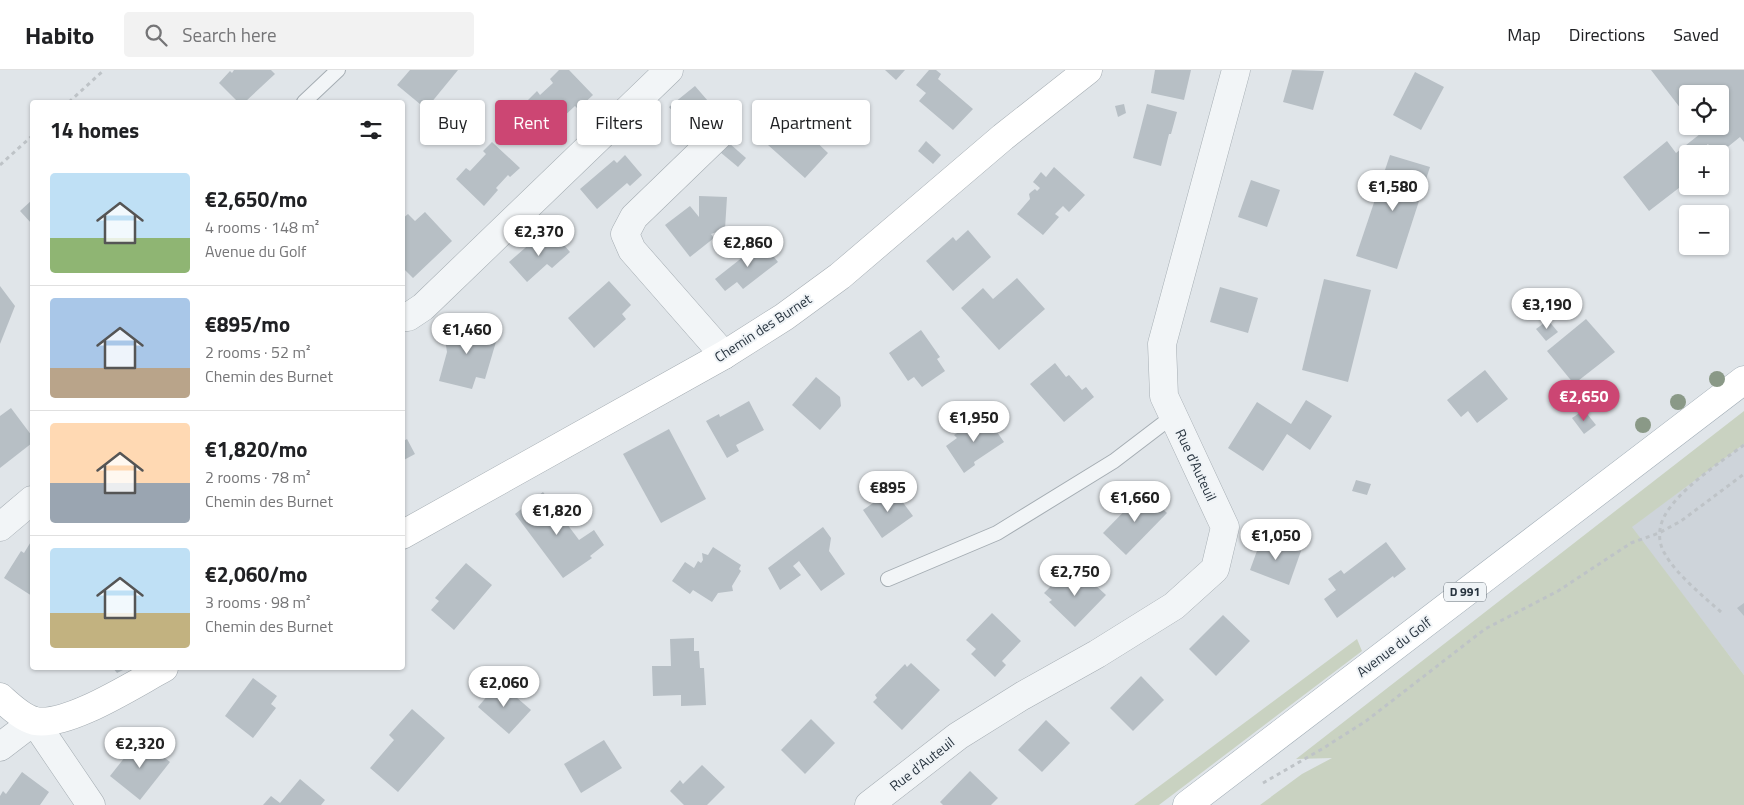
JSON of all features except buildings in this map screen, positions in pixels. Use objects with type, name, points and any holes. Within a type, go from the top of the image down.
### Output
[{"type":"street","points":[[405,317],[423,307],[669,70]]},
{"type":"street","name":"Chemin des Burnet","points":[[405,533],[724,354],[784,317],[840,276],[1003,137],[1088,70]]},
{"type":"street","name":"Rue d'Auteuil","points":[[869,805],[958,736],[1174,606],[1216,568],[1224,527],[1164,396],[1162,344],[1236,70]]},
{"type":"street","points":[[709,145],[634,218],[625,234],[632,250],[724,354]]},
{"type":"street","name":"Avenue du Golf","points":[[1187,805],[1744,380]]},
{"type":"street","points":[[0,527],[30,502]]},
{"type":"street","points":[[0,747],[34,721],[57,720],[79,714],[160,670]]},
{"type":"street","points":[[0,697],[18,712],[34,721],[91,805]]},
{"type":"lane","points":[[306,100],[338,70]]},
{"type":"lane","points":[[888,579],[997,533],[1114,461],[1173,416]]},
{"type":"path","points":[[71,100],[104,70]]},
{"type":"path","points":[[0,165],[30,138]]},
{"type":"path","points":[[1721,612],[1664,554],[1659,532],[1664,518],[1673,503],[1709,470],[1744,445]]},
{"type":"path","points":[[1256,788],[1366,721],[1485,629],[1558,591],[1631,543],[1681,522],[1744,474]]},
{"type":"shaded area","points":[[1744,444],[1744,675],[1631,527]]},
{"type":"green space","points":[[1744,411],[1744,444],[1632,527],[1744,675],[1744,805],[1260,805],[1302,774],[1332,758],[1296,759]]},
{"type":"green space","points":[[1357,639],[1362,651],[1159,805],[1134,805]]}]
